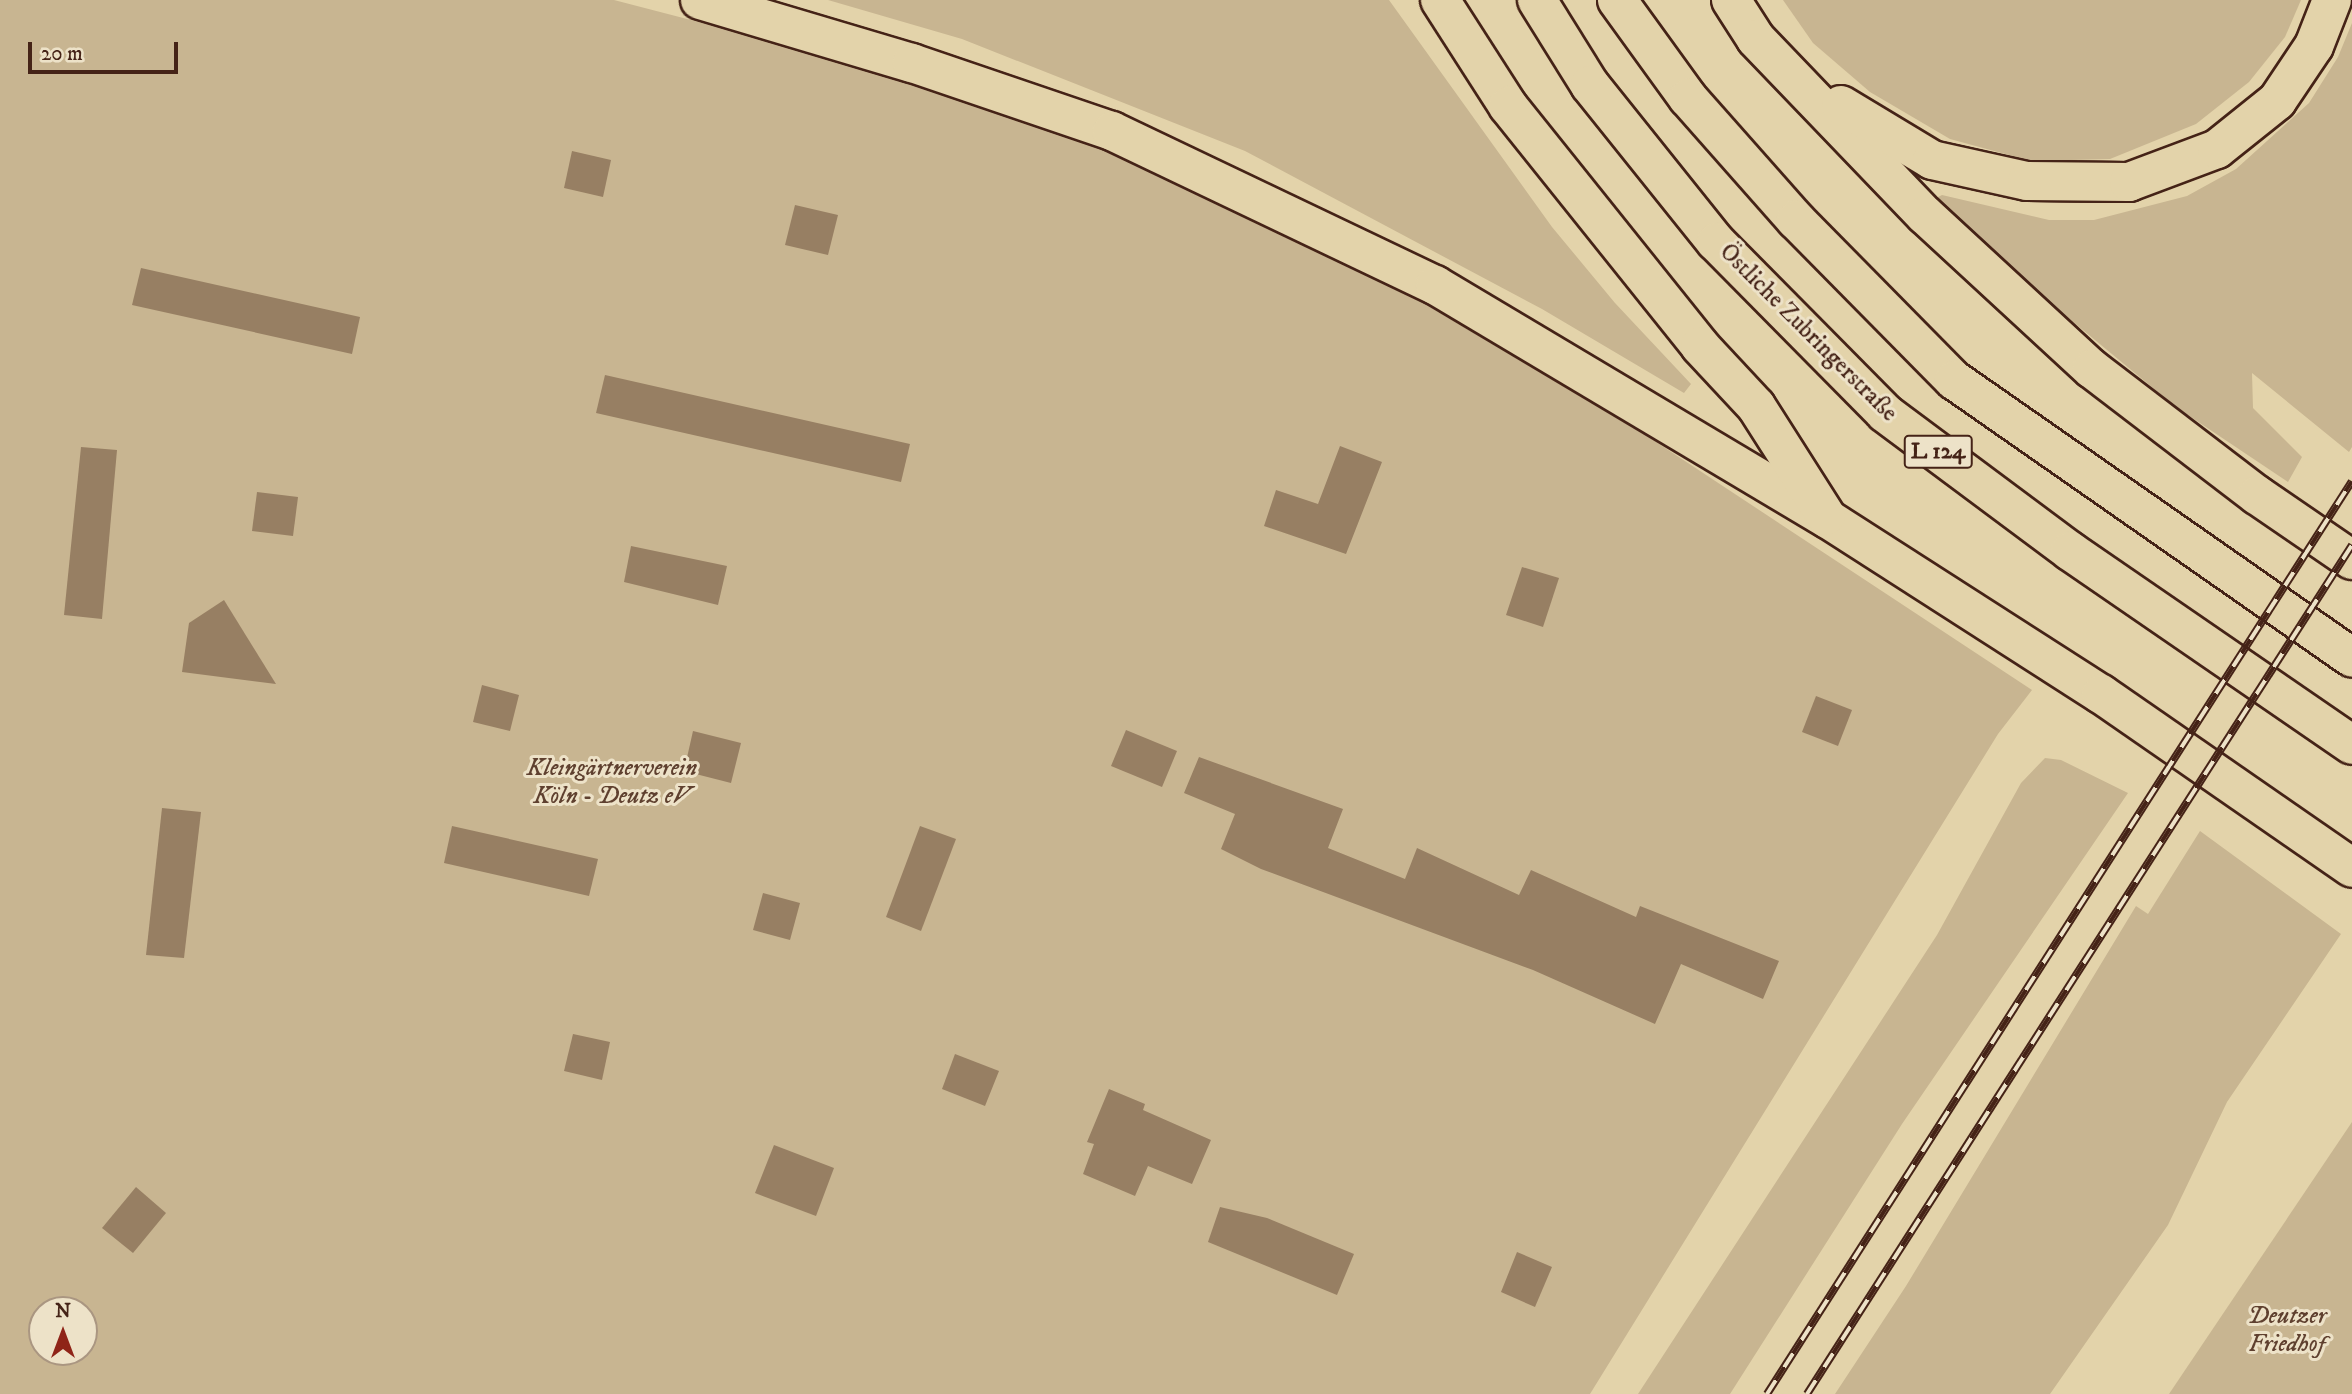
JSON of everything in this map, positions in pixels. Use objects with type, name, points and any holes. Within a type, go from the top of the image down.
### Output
[{"type":"highway","points":[[700,0],[912,63],[1112,131],[1435,285],[1828,519],[2101,694],[2352,869]]},
{"type":"highway","points":[[1440,0],[1508,106],[1700,346],[1756,406],[1828,519]]},
{"type":"highway","name":"Östliche Zubringerstraße","points":[[1537,0],[1590,85],[1716,242],[1885,413],[2070,551],[2352,745]]},
{"type":"highway","name":"L 124","points":[[1617,0],[1688,98],[1796,220],[1954,380],[2352,658]]},
{"type":"highway","points":[[1731,0],[1756,39],[1924,215],[2092,369],[2257,495],[2352,560]]},
{"type":"highway","points":[[1756,39],[1848,110],[1932,160],[2027,181],[2129,182],[2217,149],[2277,101],[2315,46],[2332,0]]},
{"type":"green space","name":"Kleingärtnerverein Köln - Deutz eV","points":[[0,0],[614,0],[864,65],[1074,136],[1228,205],[1408,294],[1644,434],[2032,690],[1998,734],[1590,1394],[0,1394]]},
{"type":"green space","points":[[828,0],[1389,0],[1552,227],[1615,303],[1691,384],[1684,393],[1542,309],[1245,151],[962,39]]},
{"type":"green space","points":[[1783,0],[2301,0],[2285,37],[2249,82],[2196,124],[2110,159],[2031,161],[1950,139],[1870,92],[1813,43]]},
{"type":"green space","points":[[2352,23],[2352,447],[2349,452],[2252,373],[2253,408],[2302,457],[2288,482],[2176,407],[2049,302],[1936,198],[1942,195],[2049,220],[2094,220],[2187,196],[2236,169],[2309,103],[2338,57]]},
{"type":"green space","points":[[2045,758],[2061,760],[2128,793],[1902,1124],[1730,1394],[1638,1394],[1937,935],[2021,783]]},
{"type":"green space","points":[[2200,831],[2341,934],[2227,1102],[2168,1225],[2050,1394],[1835,1394],[1906,1286],[2136,906],[2148,914]]},
{"type":"green space","name":"Deutzer Friedhof","points":[[2352,1122],[2352,1394],[2169,1394]]},
{"type":"building","points":[[572,151],[611,160],[603,197],[564,188]]},
{"type":"building","points":[[795,205],[838,215],[828,255],[785,245]]},
{"type":"building","points":[[141,268],[360,317],[352,354],[132,305]]},
{"type":"building","points":[[605,375],[910,444],[901,482],[596,413]]},
{"type":"building","points":[[1340,446],[1382,462],[1346,554],[1264,526],[1276,490],[1318,504]]},
{"type":"building","points":[[81,447],[117,450],[102,619],[64,615]]},
{"type":"building","points":[[257,492],[298,497],[293,536],[252,531]]},
{"type":"building","points":[[631,546],[727,566],[718,605],[624,582]]},
{"type":"building","points":[[1522,567],[1559,578],[1543,627],[1506,615]]},
{"type":"building","points":[[224,600],[276,684],[182,672],[189,623]]},
{"type":"building","points":[[482,685],[519,695],[510,731],[473,722]]},
{"type":"building","points":[[1816,696],[1852,710],[1838,746],[1802,732]]},
{"type":"building","points":[[1126,730],[1177,751],[1162,787],[1111,766]]},
{"type":"building","points":[[693,731],[741,743],[731,783],[684,771]]},
{"type":"building","points":[[1199,757],[1343,809],[1328,848],[1405,879],[1417,848],[1519,895],[1531,870],[1636,917],[1640,906],[1779,961],[1763,999],[1681,964],[1655,1024],[1533,970],[1261,869],[1221,849],[1235,814],[1184,793]]},
{"type":"building","points":[[162,808],[201,812],[184,958],[146,955]]},
{"type":"building","points":[[452,826],[598,859],[589,896],[444,863]]},
{"type":"building","points":[[920,826],[956,839],[921,931],[886,917]]},
{"type":"building","points":[[763,893],[800,903],[790,940],[753,930]]},
{"type":"building","points":[[573,1034],[610,1042],[602,1080],[564,1071]]},
{"type":"building","points":[[955,1054],[999,1071],[985,1106],[942,1089]]},
{"type":"building","points":[[1109,1089],[1145,1104],[1143,1110],[1211,1140],[1192,1184],[1148,1166],[1135,1196],[1083,1174],[1094,1144],[1087,1142]]},
{"type":"building","points":[[774,1145],[834,1168],[816,1216],[755,1193]]},
{"type":"building","points":[[136,1187],[166,1213],[133,1253],[102,1228]]},
{"type":"building","points":[[1220,1207],[1267,1218],[1354,1254],[1337,1295],[1208,1242]]},
{"type":"building","points":[[1517,1252],[1552,1267],[1535,1307],[1501,1292]]},
{"type":"railway","points":[[1767,1394],[2352,481]]},
{"type":"railway","points":[[1807,1394],[2352,545]]}]
